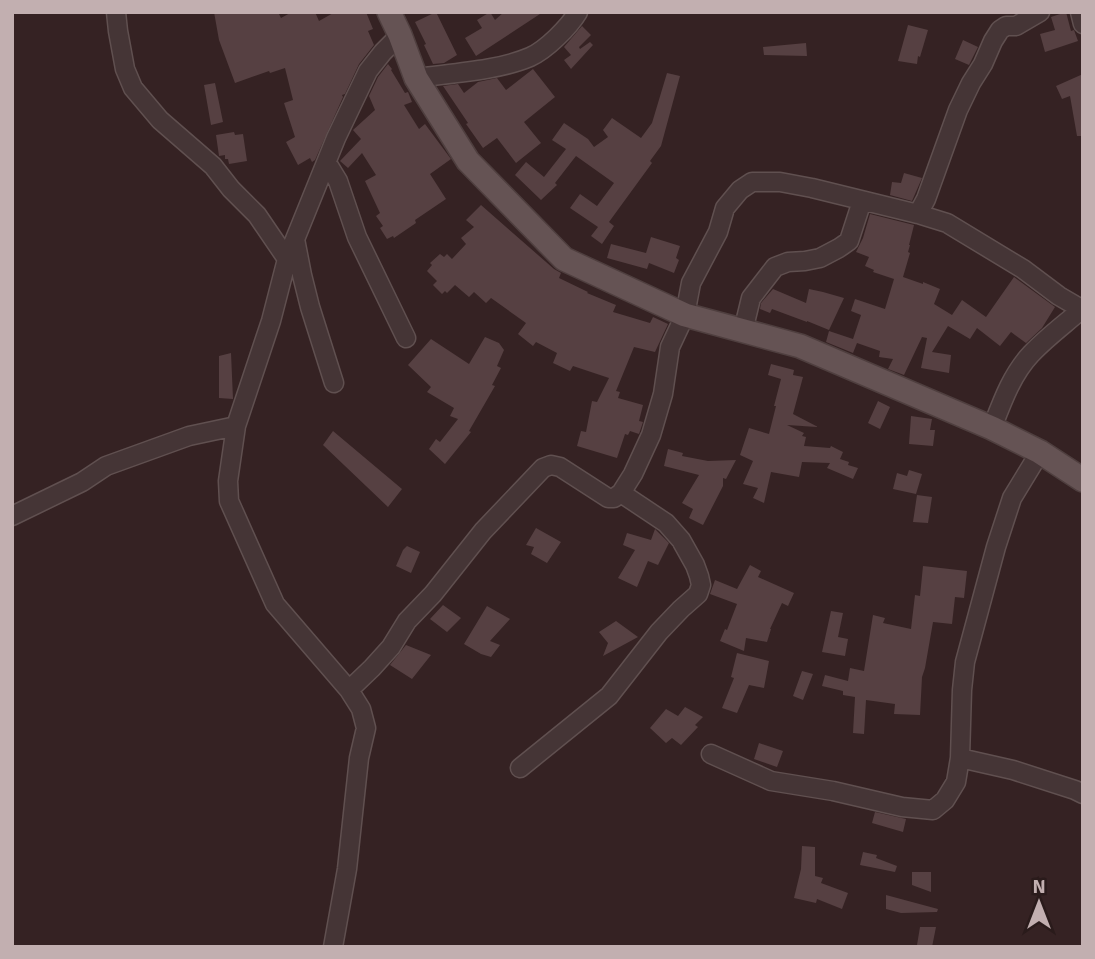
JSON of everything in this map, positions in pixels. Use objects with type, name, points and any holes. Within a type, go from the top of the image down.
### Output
[{"type":"main road","points":[[389,12],[416,78],[468,162],[564,259],[685,315],[800,346],[992,428],[1040,452],[1083,480]]},
{"type":"street","points":[[116,12],[125,69],[133,88],[160,120],[213,166],[257,215],[287,259]]},
{"type":"street","points":[[416,78],[482,69],[532,57],[550,44],[578,12]]},
{"type":"street","points":[[918,214],[926,200],[958,110],[993,41],[1006,26],[1016,26],[1040,12]]},
{"type":"street","points":[[1080,12],[1083,24]]},
{"type":"street","points":[[333,947],[347,869],[359,758],[366,728],[361,709],[349,690],[275,604],[229,501],[228,481],[236,426],[271,321],[287,259],[351,105],[368,71],[400,35]]},
{"type":"street","points":[[327,163],[338,181],[356,237],[406,338]]},
{"type":"street","points":[[349,690],[391,648],[407,621],[433,594],[483,531],[543,468],[551,465],[561,467],[608,498],[614,498],[621,493],[651,435],[663,394],[670,347],[685,315],[691,283],[718,232],[725,208],[740,190],[752,182],[780,182],[825,191],[947,223],[1082,310],[1029,356],[1012,381],[992,428]]},
{"type":"street","points":[[743,331],[751,298],[775,267],[788,262],[820,258],[849,241],[862,201]]},
{"type":"street","points":[[295,239],[310,307],[334,383]]},
{"type":"street","points":[[12,516],[82,482],[106,466],[189,436],[236,426]]},
{"type":"street","points":[[711,754],[771,781],[833,791],[902,807],[933,810],[945,800],[956,782],[961,758],[965,662],[996,547],[1012,498],[1040,452]]},
{"type":"street","points":[[520,768],[609,695],[659,632],[698,594],[701,586],[695,565],[681,540],[666,523],[621,493]]},
{"type":"street","points":[[961,758],[1013,771],[1083,794]]},
{"type":"building","points":[[214,12],[278,12],[281,18],[292,12],[315,12],[319,21],[335,12],[366,12],[373,29],[368,31],[374,45],[359,64],[345,94],[342,95],[315,160],[312,162],[310,158],[298,165],[286,142],[295,137],[284,103],[293,100],[285,68],[235,83],[219,40]]},
{"type":"building","points":[[436,12],[457,55],[444,63],[433,64],[415,22]]},
{"type":"building","points":[[490,12],[495,20],[504,12],[543,12],[476,56],[465,38],[482,28],[477,20]]},
{"type":"building","points":[[1066,12],[1071,31],[1074,30],[1078,41],[1045,52],[1040,34],[1055,30],[1051,17]]},
{"type":"building","points":[[908,25],[928,30],[917,64],[898,61]]},
{"type":"building","points":[[582,26],[591,35],[580,49],[590,42],[593,45],[571,69],[564,60],[571,55],[564,47]]},
{"type":"building","points":[[963,40],[978,47],[969,65],[955,59]]},
{"type":"building","points":[[806,43],[807,56],[764,55],[763,47]]},
{"type":"building","points":[[388,64],[405,93],[408,92],[412,102],[404,105],[419,129],[425,124],[451,159],[430,174],[446,199],[394,238],[393,236],[387,239],[376,216],[380,213],[365,181],[376,175],[362,153],[348,168],[340,161],[361,139],[353,130],[375,110],[369,96]]},
{"type":"building","points":[[533,69],[555,97],[524,122],[541,143],[516,163],[497,138],[483,148],[443,86],[458,84],[464,93],[478,82],[497,78],[506,90]]},
{"type":"building","points":[[667,73],[680,76],[661,146],[650,161],[652,163],[609,222],[614,226],[602,244],[591,236],[598,227],[570,208],[580,194],[597,206],[614,183],[576,156],[555,183],[557,185],[541,200],[515,175],[526,162],[544,177],[566,149],[552,140],[564,123],[588,139],[594,147],[608,137],[603,130],[612,118],[641,138],[652,123]]},
{"type":"building","points":[[1083,74],[1083,136],[1077,136],[1070,96],[1062,99],[1056,86]]},
{"type":"building","points":[[215,83],[223,122],[211,125],[204,85]]},
{"type":"building","points":[[234,132],[235,135],[243,134],[247,161],[229,164],[225,155],[219,156],[216,135]]},
{"type":"building","points":[[904,173],[922,178],[912,201],[890,195],[892,182],[901,183]]},
{"type":"building","points":[[481,205],[561,273],[559,278],[616,305],[613,312],[650,323],[653,317],[668,324],[655,352],[634,347],[616,391],[620,392],[618,398],[643,405],[639,421],[643,422],[639,434],[630,431],[628,435],[625,434],[617,458],[577,446],[581,431],[586,432],[592,401],[597,402],[609,378],[573,366],[570,371],[553,363],[557,353],[536,342],[533,346],[518,334],[526,323],[491,298],[486,303],[474,292],[469,297],[455,285],[442,294],[433,285],[437,281],[427,271],[432,265],[430,263],[440,254],[444,257],[447,254],[452,259],[466,244],[461,238],[474,227],[466,220]]},
{"type":"building","points":[[870,214],[914,225],[903,277],[940,289],[934,304],[952,315],[962,300],[986,317],[1014,277],[1055,307],[1042,328],[1026,343],[1011,332],[1000,346],[977,328],[970,339],[948,326],[932,352],[951,355],[949,373],[921,368],[927,338],[922,337],[904,375],[888,369],[893,359],[879,357],[880,351],[857,343],[853,353],[826,342],[829,331],[853,339],[861,315],[851,311],[855,299],[885,309],[894,279],[873,272],[874,270],[865,266],[869,257],[856,252]]},
{"type":"building","points":[[651,237],[680,246],[674,273],[649,263],[647,269],[607,258],[611,244],[646,253]]},
{"type":"building","points":[[773,289],[806,303],[809,289],[844,298],[829,330],[772,309],[770,313],[760,309],[761,303]]},
{"type":"building","points":[[485,337],[499,343],[504,350],[497,366],[501,368],[492,385],[495,386],[469,431],[471,432],[445,464],[429,449],[436,439],[440,442],[458,419],[450,416],[454,408],[427,392],[431,387],[408,365],[431,339],[469,364]]},
{"type":"building","points":[[231,353],[233,399],[219,398],[219,356]]},
{"type":"building","points":[[771,364],[794,370],[793,375],[803,377],[793,414],[818,427],[787,425],[804,433],[804,446],[831,446],[843,452],[840,459],[858,468],[853,479],[827,468],[830,463],[802,462],[799,477],[771,472],[764,503],[753,498],[758,488],[743,484],[753,461],[740,455],[749,428],[769,434],[776,406],[781,379],[768,375]]},
{"type":"building","points":[[878,401],[890,407],[880,429],[868,423]]},
{"type":"building","points":[[911,416],[932,419],[930,430],[935,430],[933,446],[909,444]]},
{"type":"building","points":[[333,431],[402,489],[388,507],[323,445]]},
{"type":"building","points":[[668,449],[683,453],[682,456],[708,461],[736,460],[726,479],[723,478],[723,486],[703,525],[689,518],[693,509],[682,503],[699,475],[664,466]]},
{"type":"building","points":[[909,470],[922,474],[916,494],[893,489],[897,473],[907,476]]},
{"type":"building","points":[[917,495],[932,497],[928,523],[913,522]]},
{"type":"building","points":[[536,528],[561,542],[547,563],[531,554],[534,547],[526,545]]},
{"type":"building","points":[[655,529],[669,543],[658,565],[648,561],[637,587],[618,578],[635,550],[623,545],[627,533],[651,540]]},
{"type":"building","points":[[407,546],[420,552],[411,573],[396,566]]},
{"type":"building","points":[[750,565],[761,571],[758,577],[794,593],[788,606],[782,603],[767,642],[746,638],[744,651],[720,641],[737,604],[710,594],[715,580],[737,589]]},
{"type":"building","points":[[923,566],[967,571],[964,598],[955,597],[952,624],[933,622],[922,677],[920,715],[894,714],[895,704],[866,700],[864,734],[853,733],[855,697],[822,686],[825,675],[848,681],[850,668],[864,671],[873,615],[885,618],[883,623],[911,629],[915,595],[920,596]]},
{"type":"building","points":[[443,605],[461,618],[447,632],[430,619]]},
{"type":"building","points":[[487,606],[510,619],[490,641],[500,645],[491,657],[464,644]]},
{"type":"building","points":[[831,611],[843,613],[838,637],[848,639],[845,656],[822,652]]},
{"type":"building","points":[[616,621],[638,637],[603,656],[608,643],[599,632]]},
{"type":"building","points":[[406,645],[431,655],[412,679],[390,665]]},
{"type":"building","points":[[737,653],[769,661],[764,688],[749,685],[737,713],[722,708],[734,678],[731,677]]},
{"type":"building","points":[[802,671],[813,674],[803,700],[793,696]]},
{"type":"building","points":[[685,707],[703,717],[695,725],[698,727],[681,745],[672,738],[666,743],[650,728],[666,709],[678,716]]},
{"type":"building","points":[[759,743],[783,751],[777,767],[754,759]]},
{"type":"building","points":[[875,812],[906,819],[903,832],[872,823]]},
{"type":"building","points":[[802,846],[815,847],[815,876],[823,878],[821,883],[848,893],[842,909],[817,899],[816,903],[794,898],[801,869]]},
{"type":"building","points":[[863,852],[877,855],[876,858],[897,866],[895,872],[860,865]]},
{"type":"building","points":[[912,872],[931,872],[931,892],[912,885]]},
{"type":"building","points":[[886,895],[938,909],[937,912],[901,913],[886,909]]},
{"type":"building","points":[[920,927],[936,927],[932,947],[917,945]]}]
